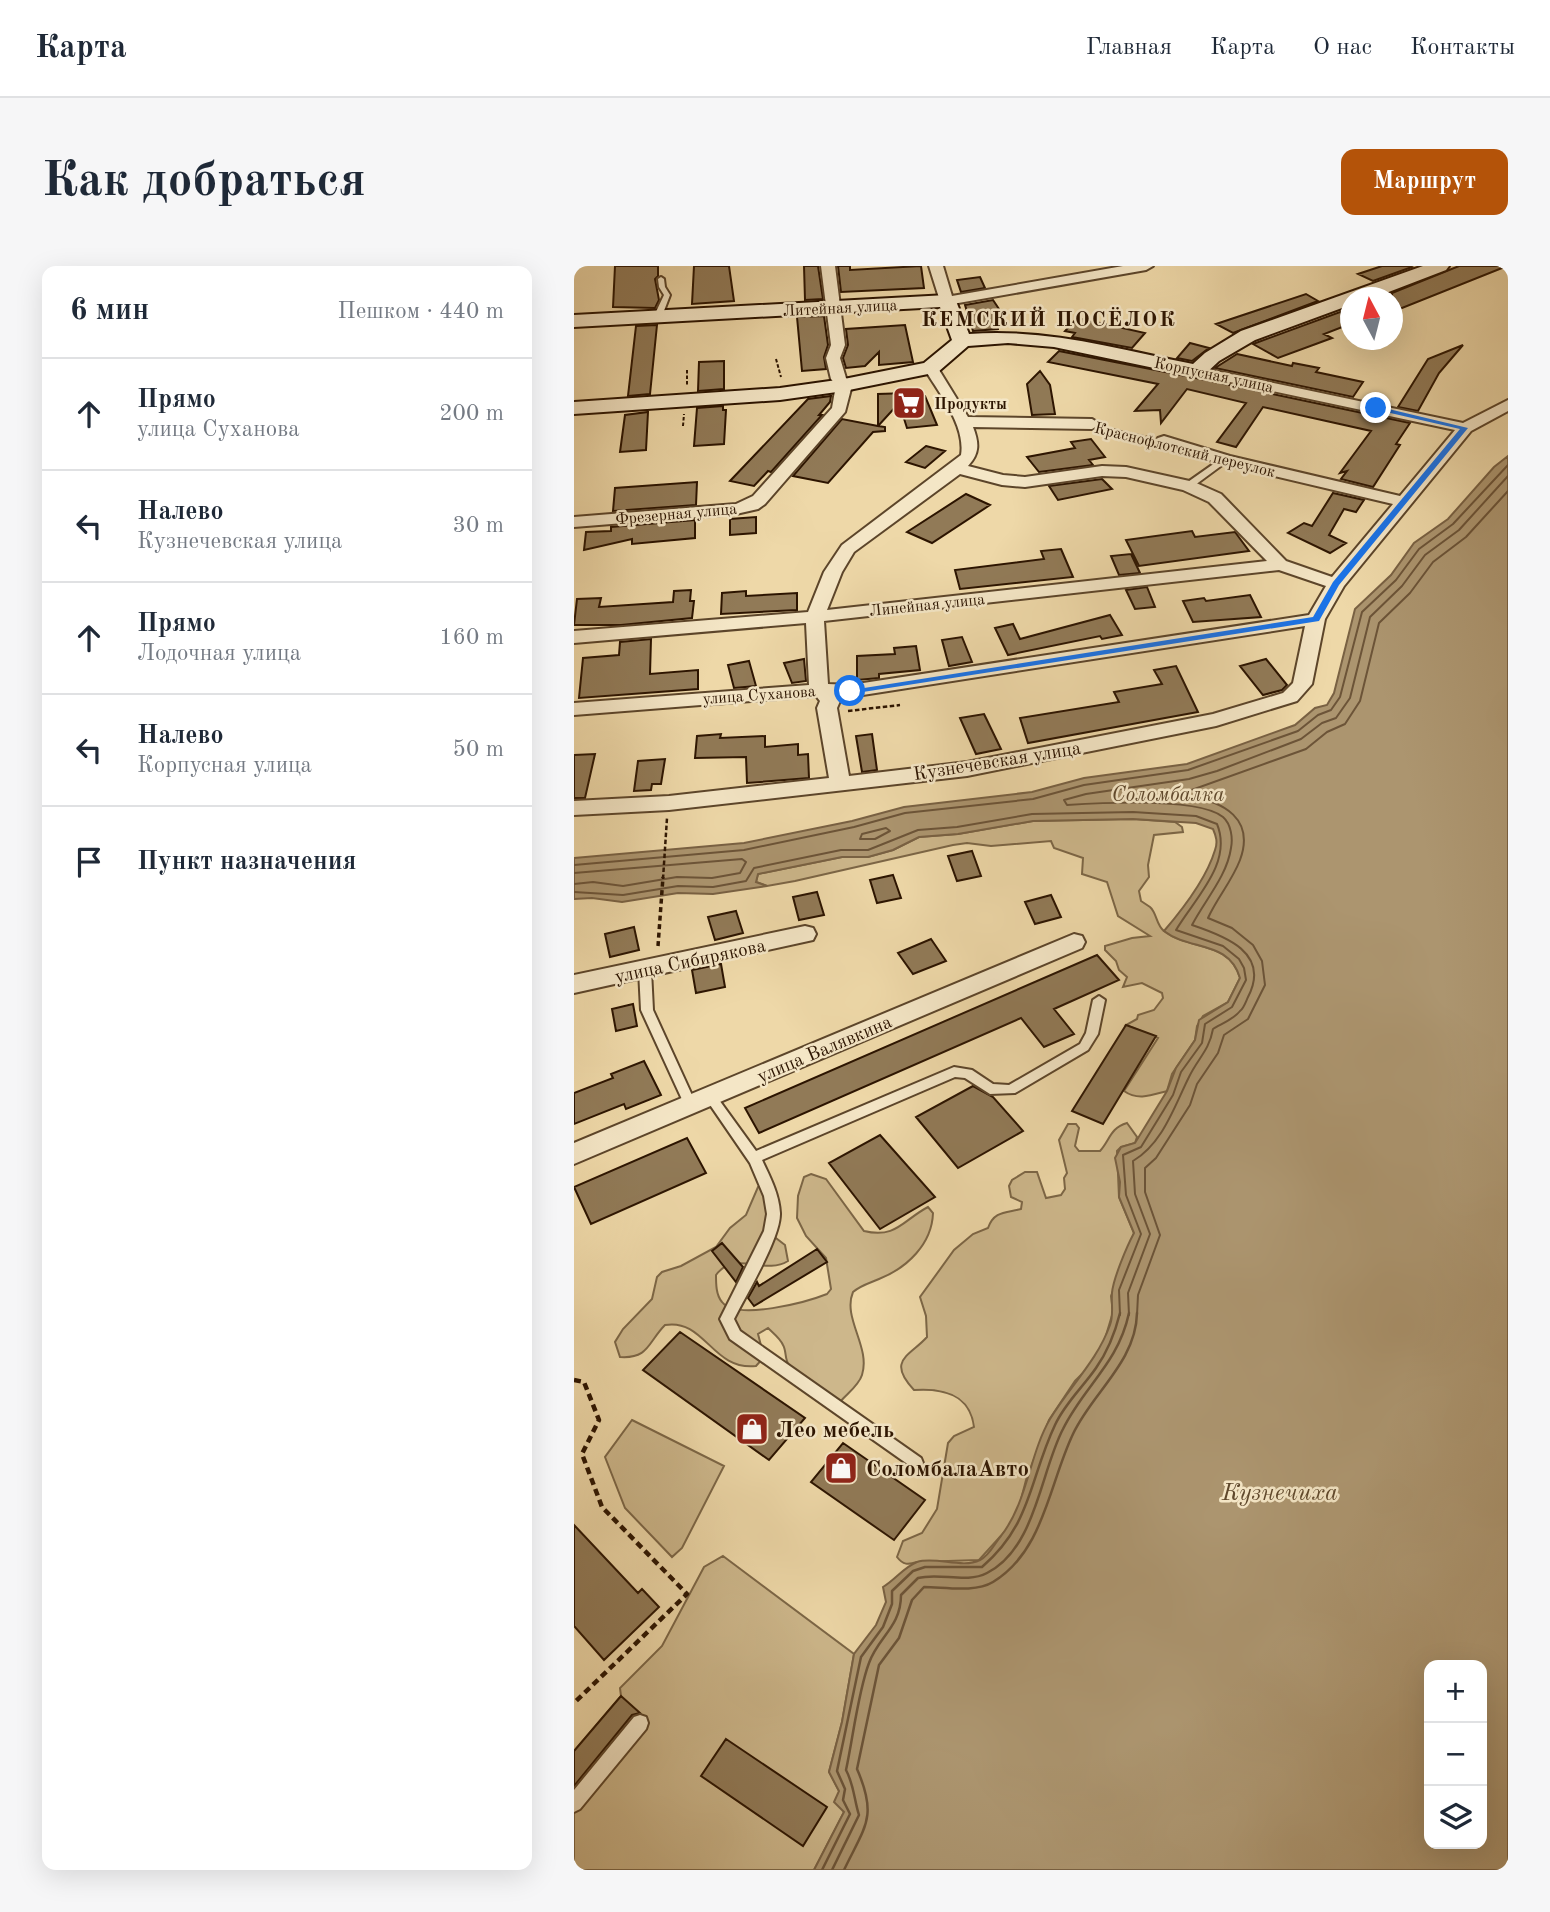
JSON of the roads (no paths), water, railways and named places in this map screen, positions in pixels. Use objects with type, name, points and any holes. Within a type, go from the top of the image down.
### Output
[{"type":"street","points":[[828,266],[838,345],[833,358],[839,379],[844,385]]},
{"type":"street","points":[[574,408],[780,394],[931,368],[961,341],[936,266]]},
{"type":"street","name":"Литейная улица","points":[[574,321],[947,301],[1145,266]]},
{"type":"street","points":[[1382,287],[1440,266]]},
{"type":"street","points":[[1198,371],[1210,356],[1233,341],[1340,302]]},
{"type":"street","name":"Корпусная улица","points":[[961,341],[1008,337],[1054,341],[1465,428]]},
{"type":"street","points":[[839,782],[828,714],[830,701],[827,694],[819,690],[815,617],[833,572],[848,549],[957,468],[969,455],[970,446],[963,422],[931,368]]},
{"type":"street","name":"Фрезерная улица","points":[[574,522],[752,505],[840,409],[844,385]]},
{"type":"street","points":[[1465,428],[1508,405]]},
{"type":"street","name":"Краснофлотский переулок","points":[[963,422],[1092,424]]},
{"type":"street","name":"Кузнечевская улица","points":[[574,808],[668,803],[967,769],[1216,720],[1290,698],[1302,684],[1316,620],[1336,584],[1465,428]]},
{"type":"street","name":"Краснофлотский переулок","points":[[1164,441],[1225,460],[1404,502]]},
{"type":"street","points":[[957,468],[1002,480],[1025,482],[1102,471],[1126,472],[1188,486],[1215,498],[1280,565],[1336,584]]},
{"type":"street","name":"Линейная улица","points":[[574,637],[815,617],[1280,565]]},
{"type":"street","name":"улица Суханова","points":[[574,709],[819,690],[850,691],[1316,620]]},
{"type":"street","name":"улица Сибирякова","points":[[574,984],[805,934]]},
{"type":"street","name":"улица Валявкина","points":[[574,1154],[1074,942]]},
{"type":"lane","points":[[658,316],[667,295],[661,279]]},
{"type":"lane","points":[[1188,486],[1225,460]]},
{"type":"lane","points":[[645,970],[647,1010],[700,1100],[754,1158],[774,1203],[775,1217],[771,1231],[727,1319],[735,1335],[916,1463]]},
{"type":"lane","points":[[754,1158],[954,1072],[968,1073],[990,1089],[1012,1090],[1084,1047],[1092,1034],[1099,1000]]},
{"type":"lane","points":[[574,1803],[640,1724]]},
{"type":"water","name":"Кузнечиха","points":[[1508,456],[1508,1870],[814,1870],[844,1812],[834,1802],[839,1791],[829,1772],[842,1722],[854,1654],[876,1625],[886,1602],[883,1587],[917,1562],[973,1562],[989,1552],[1017,1508],[1037,1448],[1050,1419],[1105,1338],[1112,1317],[1113,1287],[1134,1233],[1119,1197],[1120,1182],[1115,1158],[1121,1147],[1135,1143],[1167,1091],[1176,1068],[1195,1040],[1199,1020],[1228,1002],[1240,978],[1227,957],[1164,931],[1200,882],[1216,847],[1216,837],[1213,829],[1196,823],[1133,819],[1033,821],[958,834],[919,837],[893,850],[868,857],[842,857],[758,874],[756,882],[767,886],[713,894],[678,893],[622,902],[592,898],[574,899],[574,858],[744,843],[852,821],[904,807],[1032,792],[1084,778],[1187,764],[1295,725],[1315,708],[1327,705],[1334,693],[1355,609],[1391,575],[1414,543],[1448,519],[1494,467]]},
{"type":"place","name":"Продукты","points":[[909,403]]},
{"type":"place","name":"Лео мебель","points":[[752,1429]]},
{"type":"place","name":"СоломбалаАвто","points":[[841,1468]]},
{"type":"district","name":"КЕМСКИЙ ПОСЁЛОК","points":[[1049,319]]},
{"type":"water label","name":"Соломбалка","points":[[1168,794]]}]
